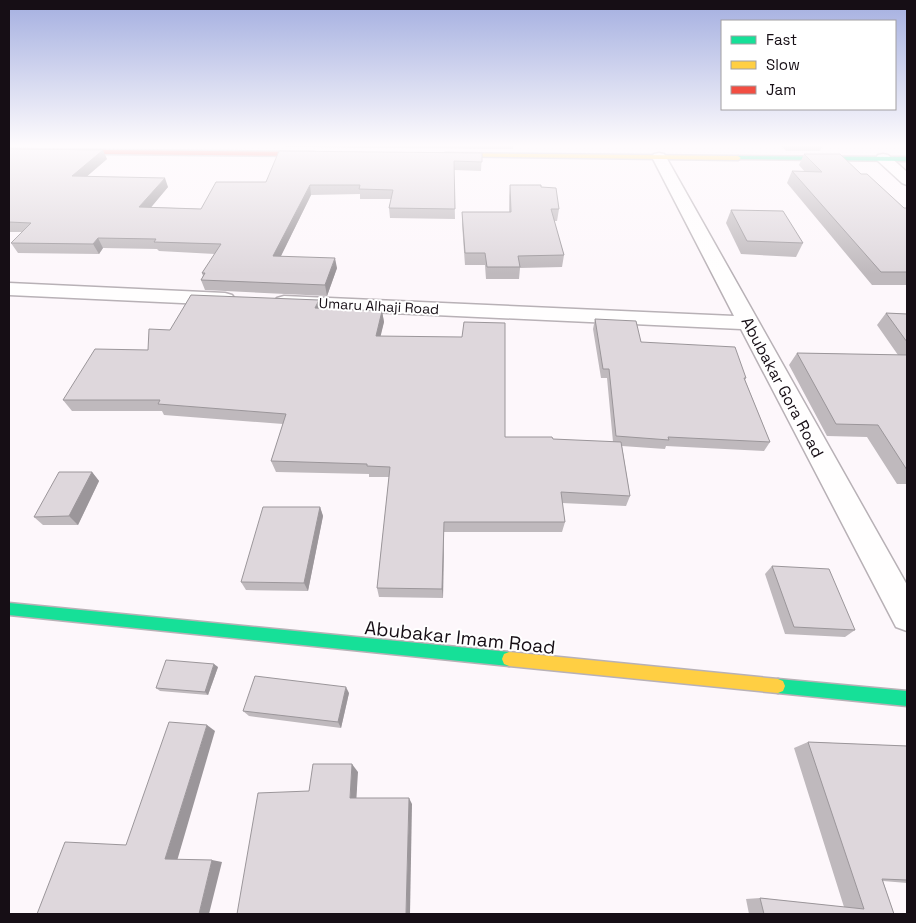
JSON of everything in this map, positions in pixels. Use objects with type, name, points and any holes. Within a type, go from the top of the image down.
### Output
[{"type":"street","name":"Abubakar Gora Road","points":[[676,188],[907,616]]},
{"type":"street","name":"Umaru Alhaji Road","points":[[9,289],[749,323]]},
{"type":"street","name":"Abubakar Imam Road","points":[[9,609],[907,700]]},
{"type":"building","points":[[9,188],[156,188],[139,207],[201,209],[213,188],[308,188],[273,256],[335,258],[325,285],[201,280],[205,273],[202,273],[221,244],[154,242],[156,239],[98,238],[93,244],[11,243],[31,223],[9,222]]},
{"type":"building","points":[[455,188],[455,209],[389,208],[393,190],[359,189]]},
{"type":"building","points":[[510,188],[556,188],[559,209],[551,209],[564,255],[518,256],[520,267],[487,267],[485,253],[465,253],[462,212],[511,212]]},
{"type":"building","points":[[807,188],[882,188],[904,208],[907,208],[907,272],[881,272]]},
{"type":"building","points":[[731,210],[783,211],[803,243],[747,241]]},
{"type":"building","points":[[191,295],[319,300],[315,308],[382,311],[376,336],[462,337],[464,322],[505,323],[505,437],[552,437],[553,439],[621,442],[630,496],[561,492],[565,522],[444,522],[442,589],[377,588],[390,467],[367,466],[367,464],[271,461],[286,414],[158,404],[160,400],[63,400],[95,349],[148,350],[149,329],[170,330]]},
{"type":"building","points":[[886,313],[907,314],[907,342]]},
{"type":"building","points":[[595,319],[636,321],[641,342],[735,347],[746,378],[744,378],[770,442],[668,437],[669,440],[616,436],[609,369],[603,369]]},
{"type":"building","points":[[797,353],[907,355],[907,470],[878,425],[836,424]]},
{"type":"building","points":[[59,472],[92,472],[69,516],[34,517]]},
{"type":"building","points":[[263,507],[320,507],[304,583],[241,582]]},
{"type":"building","points":[[772,566],[829,569],[855,630],[794,627]]},
{"type":"building","points":[[166,660],[214,664],[205,692],[156,688]]},
{"type":"building","points":[[255,676],[346,687],[338,722],[243,711]]},
{"type":"building","points":[[169,722],[207,725],[165,859],[212,860],[199,914],[37,914],[65,842],[126,845]]},
{"type":"building","points":[[808,742],[907,746],[907,880],[882,879],[894,914],[764,914],[760,898],[864,909]]},
{"type":"building","points":[[313,764],[352,764],[350,798],[409,798],[406,914],[237,914],[258,793],[309,791]]},
{"type":"traffic: fast","points":[[9,609],[509,659]]},
{"type":"traffic: fast","points":[[778,686],[907,699]]},
{"type":"traffic: slow","points":[[509,659],[778,686]]}]
